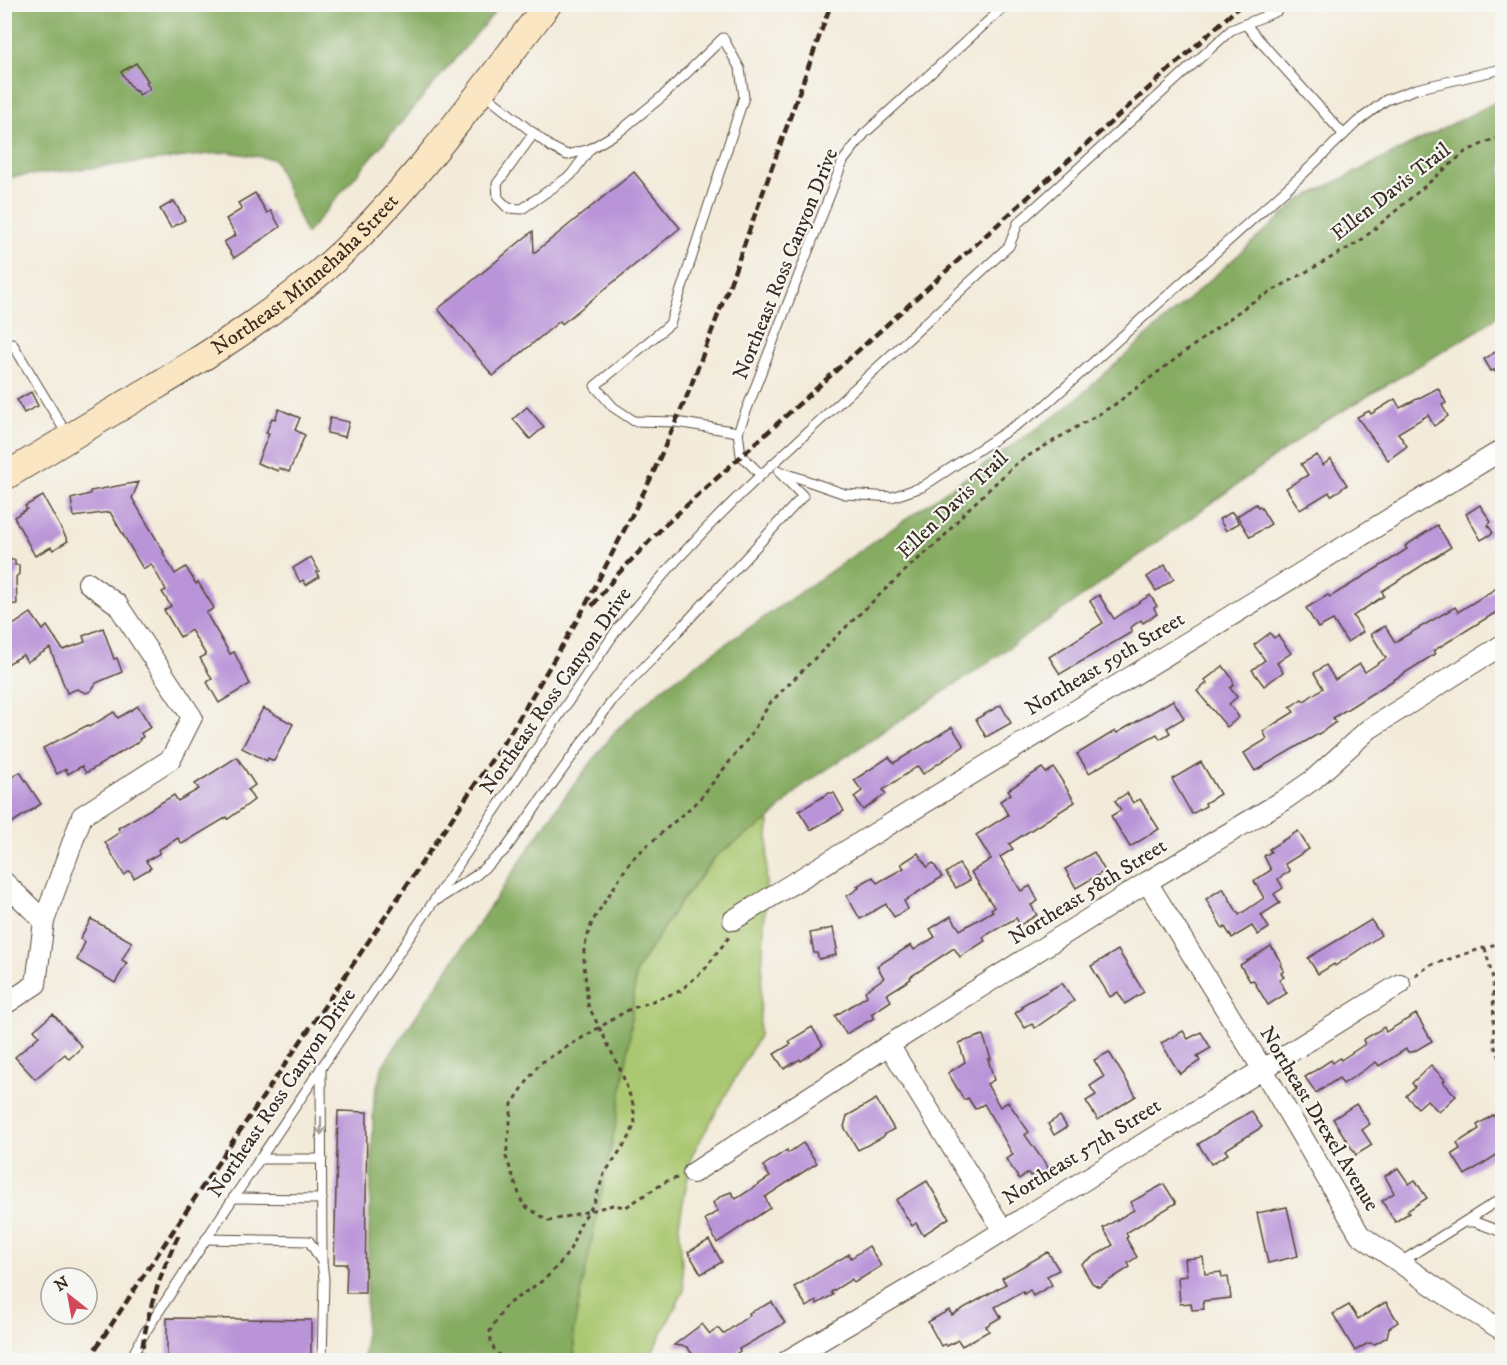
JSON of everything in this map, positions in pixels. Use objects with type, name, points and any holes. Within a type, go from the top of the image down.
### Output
[{"type":"main road","name":"Northeast Minnehaha Street","points":[[4,477],[225,344],[263,319],[308,282],[378,216],[410,179],[548,4]]},
{"type":"street","name":"Northeast 59th Street","points":[[733,920],[1503,450]]},
{"type":"street","points":[[4,1005],[36,984],[44,921],[82,816],[171,759],[192,717],[117,604],[88,584]]},
{"type":"street","name":"Northeast 58th Street","points":[[693,1173],[889,1045],[1147,882],[1284,800],[1314,779],[1369,729],[1503,645]]},
{"type":"street","points":[[4,882],[44,921]]},
{"type":"street","name":"Northeast Drexel Avenue","points":[[1147,882],[1262,1068],[1360,1235],[1503,1330]]},
{"type":"street","name":"Northeast 57th Street","points":[[788,1360],[932,1275],[1400,984]]},
{"type":"street","points":[[889,1045],[1003,1230]]},
{"type":"lane","name":"Northeast Ross Canyon Drive","points":[[130,1360],[144,1334],[259,1159],[618,628],[670,565],[725,508],[1009,246],[1018,223],[1231,30],[1278,11],[1285,4]]},
{"type":"lane","name":"Northeast Ross Canyon Drive","points":[[738,432],[843,161],[864,134],[1005,5]]},
{"type":"lane","points":[[1245,24],[1344,135]]},
{"type":"lane","points":[[480,91],[551,147],[567,155],[590,149],[620,131],[664,95],[723,38],[740,69],[744,97],[670,324],[595,386],[613,407],[634,420],[676,422],[738,432],[741,455],[760,476],[779,471],[845,494],[891,497],[922,487],[1042,408],[1344,135],[1386,100],[1416,89],[1503,69]]},
{"type":"lane","points":[[534,133],[497,184],[496,191],[502,204],[514,210],[522,209],[571,175],[590,149]]},
{"type":"lane","points":[[12,343],[69,438]]},
{"type":"lane","points":[[432,903],[475,876],[505,850],[614,698],[802,496],[779,471]]},
{"type":"lane","points":[[321,1067],[324,1280],[322,1360]]},
{"type":"lane","points":[[259,1159],[322,1159]]},
{"type":"lane","points":[[233,1198],[322,1199]]},
{"type":"lane","points":[[1399,1263],[1503,1198]]},
{"type":"lane","points":[[1466,1222],[1475,1222],[1503,1232]]},
{"type":"lane","points":[[206,1239],[309,1241],[322,1262]]},
{"type":"path","name":"Ellen Davis Trail","points":[[509,1360],[501,1357],[494,1349],[490,1331],[506,1305],[545,1279],[563,1260],[572,1246],[579,1226],[594,1203],[604,1174],[629,1138],[635,1123],[633,1104],[621,1071],[588,1005],[584,948],[592,922],[603,901],[631,860],[699,800],[750,736],[770,703],[911,565],[941,540],[964,513],[1018,462],[1114,405],[1249,304],[1359,242],[1465,152],[1503,135]]},
{"type":"path","points":[[693,1173],[667,1181],[626,1208],[613,1205],[549,1221],[523,1205],[506,1157],[512,1104],[539,1064],[628,1010],[680,991],[705,969],[720,950],[729,936],[733,920]]},
{"type":"path","points":[[1400,984],[1431,965],[1503,942]]},
{"type":"path","points":[[1485,948],[1493,979],[1494,1045],[1503,1062]]},
{"type":"green space","points":[[4,5],[501,5],[306,234],[274,159],[227,152],[5,178]]},
{"type":"green space","points":[[1502,99],[1502,312],[1479,330],[1319,425],[971,674],[803,785],[769,820],[717,855],[676,908],[636,971],[629,1045],[617,1118],[573,1332],[575,1360],[364,1360],[374,1097],[383,1065],[557,807],[616,730],[665,686],[1065,409],[1300,200]]},
{"type":"green space","points":[[769,820],[759,1036],[692,1155],[679,1224],[684,1290],[648,1360],[575,1360],[573,1332],[629,1045],[636,971],[676,908],[717,855]]},
{"type":"building","points":[[136,63],[148,81],[146,82],[150,89],[139,95],[121,72]]},
{"type":"building","points":[[634,172],[680,228],[562,324],[560,321],[493,376],[438,309],[533,231],[534,253]]},
{"type":"building","points":[[255,193],[267,213],[271,211],[280,227],[234,258],[224,242],[236,235],[226,219],[242,209],[238,203]]},
{"type":"building","points":[[174,201],[185,220],[171,228],[160,209]]},
{"type":"building","points":[[1503,347],[1503,383],[1494,370],[1491,371],[1484,359]]},
{"type":"building","points":[[1438,388],[1446,403],[1442,405],[1448,416],[1434,426],[1428,415],[1398,433],[1407,446],[1388,460],[1357,417],[1369,411],[1371,414],[1395,399],[1400,408]]},
{"type":"building","points":[[31,392],[38,406],[24,413],[17,400]]},
{"type":"building","points":[[527,407],[544,427],[530,439],[513,419]]},
{"type":"building","points":[[279,409],[300,418],[295,430],[305,435],[289,472],[279,468],[278,471],[257,463],[269,434],[266,433],[272,418],[275,419]]},
{"type":"building","points":[[330,418],[349,422],[345,437],[327,433]]},
{"type":"building","points":[[1317,455],[1323,465],[1331,459],[1347,485],[1331,496],[1329,492],[1300,510],[1286,488],[1308,475],[1301,464]]},
{"type":"building","points":[[139,482],[132,498],[175,574],[186,567],[196,584],[198,582],[214,608],[206,613],[230,654],[234,652],[250,684],[219,703],[207,682],[212,679],[200,658],[206,655],[191,630],[180,637],[164,610],[171,606],[162,592],[166,590],[151,564],[143,569],[110,512],[74,517],[71,499],[90,494],[90,491]]},
{"type":"building","points":[[43,496],[68,541],[53,550],[51,547],[35,556],[14,517],[27,509],[25,506]]},
{"type":"building","points":[[1256,504],[1260,506],[1271,524],[1250,537],[1237,516]]},
{"type":"building","points":[[1480,505],[1491,522],[1488,525],[1493,533],[1481,540],[1466,514]]},
{"type":"building","points":[[1232,512],[1239,523],[1226,531],[1219,519]]},
{"type":"building","points":[[1437,525],[1451,547],[1382,591],[1384,596],[1353,616],[1363,632],[1347,642],[1333,620],[1318,628],[1306,608],[1328,595],[1330,597],[1387,562],[1407,549],[1405,546]]},
{"type":"building","points":[[311,557],[319,571],[316,572],[319,577],[306,585],[303,580],[300,582],[293,568]]},
{"type":"building","points":[[4,560],[15,560],[15,565],[19,565],[19,574],[16,577],[17,604],[4,605]]},
{"type":"building","points":[[1165,565],[1174,579],[1156,591],[1147,577]]},
{"type":"building","points":[[1503,584],[1503,608],[1433,651],[1435,654],[1333,718],[1336,722],[1320,733],[1255,771],[1244,753],[1267,739],[1263,731],[1294,712],[1290,707],[1323,688],[1314,673],[1326,665],[1335,680],[1360,664],[1365,672],[1386,658],[1371,634],[1385,626],[1395,642],[1455,607],[1458,612]]},
{"type":"building","points":[[1099,595],[1114,619],[1150,595],[1157,606],[1154,608],[1157,614],[1143,623],[1141,620],[1130,628],[1132,632],[1060,674],[1049,657],[1103,623],[1090,601]]},
{"type":"building","points":[[31,613],[43,630],[47,626],[63,650],[85,642],[83,636],[103,628],[114,659],[117,658],[122,672],[96,683],[91,691],[86,693],[77,689],[67,693],[50,648],[27,662],[23,655],[4,666],[4,631]]},
{"type":"building","points":[[1270,633],[1274,638],[1278,635],[1291,653],[1277,663],[1283,672],[1264,686],[1252,670],[1265,660],[1254,645]]},
{"type":"building","points":[[1223,666],[1232,678],[1234,685],[1230,688],[1237,697],[1229,704],[1239,717],[1227,727],[1197,691],[1207,683],[1205,680]]},
{"type":"building","points":[[1173,700],[1184,718],[1167,728],[1170,733],[1160,739],[1157,734],[1089,773],[1077,754]]},
{"type":"building","points":[[1001,705],[1011,723],[986,737],[976,719]]},
{"type":"building","points":[[138,706],[151,727],[141,733],[143,737],[139,739],[140,741],[86,773],[82,766],[68,774],[66,769],[57,774],[43,748],[88,725],[89,727],[114,712],[118,718]]},
{"type":"building","points":[[263,708],[293,724],[274,761],[268,758],[267,761],[242,748]]},
{"type":"building","points":[[952,727],[964,746],[923,774],[918,766],[883,790],[886,794],[863,810],[854,797],[862,791],[854,780],[889,757],[894,763]]},
{"type":"building","points":[[237,757],[255,785],[248,790],[254,800],[228,819],[227,817],[182,844],[178,838],[158,850],[160,853],[146,861],[151,868],[134,878],[130,871],[124,875],[105,842],[120,832],[118,828],[174,795],[178,801],[199,789],[195,784]]},
{"type":"building","points":[[1201,762],[1220,794],[1192,814],[1172,779]]},
{"type":"building","points":[[1042,768],[1046,773],[1054,768],[1075,802],[1009,844],[1013,849],[1000,857],[1021,891],[1030,886],[1038,901],[1031,905],[1037,915],[1020,925],[1016,918],[983,937],[985,941],[960,957],[954,948],[887,994],[891,1001],[871,1014],[874,1018],[846,1034],[835,1016],[867,996],[865,991],[884,978],[877,966],[911,945],[914,950],[935,937],[930,929],[951,916],[960,930],[993,911],[991,909],[994,907],[971,872],[991,859],[976,835],[1008,815],[1000,801],[1011,794],[1008,790]]},
{"type":"building","points":[[20,772],[41,804],[10,824],[4,815],[4,782]]},
{"type":"building","points":[[829,793],[834,793],[844,811],[811,830],[799,811]]},
{"type":"building","points":[[1127,793],[1133,803],[1140,799],[1159,829],[1130,847],[1111,816],[1121,810],[1115,801]]},
{"type":"building","points":[[1298,831],[1309,849],[1285,864],[1290,871],[1278,879],[1283,888],[1274,894],[1280,903],[1261,915],[1269,928],[1258,935],[1252,926],[1232,938],[1225,927],[1223,929],[1206,899],[1223,888],[1239,915],[1264,898],[1254,881],[1271,870],[1264,856],[1271,852],[1269,849]]},
{"type":"building","points":[[1094,852],[1105,871],[1076,888],[1065,869]]},
{"type":"building","points":[[918,853],[927,867],[933,863],[942,877],[904,901],[908,909],[894,917],[886,904],[860,919],[847,896],[859,888],[857,886],[873,877],[877,883],[904,868],[901,864]]},
{"type":"building","points":[[959,864],[970,880],[956,888],[946,873]]},
{"type":"building","points":[[91,919],[132,942],[122,960],[127,963],[115,983],[77,960],[85,942],[80,939]]},
{"type":"building","points":[[1371,920],[1381,935],[1335,966],[1334,964],[1318,974],[1308,958]]},
{"type":"building","points":[[833,928],[836,955],[819,959],[817,953],[814,953],[810,933]]},
{"type":"building","points":[[1271,946],[1282,964],[1280,965],[1284,971],[1281,973],[1284,977],[1279,980],[1287,993],[1268,1005],[1253,980],[1250,981],[1240,965]]},
{"type":"building","points":[[1118,950],[1144,992],[1125,1004],[1118,992],[1110,997],[1091,966]]},
{"type":"building","points":[[1062,983],[1074,1001],[1035,1028],[1032,1024],[1025,1028],[1015,1013],[1023,1008],[1021,1006]]},
{"type":"building","points":[[53,1014],[82,1047],[69,1059],[65,1054],[35,1079],[15,1057],[39,1036],[34,1030]]},
{"type":"building","points":[[1416,1014],[1432,1041],[1413,1052],[1408,1052],[1406,1049],[1379,1066],[1376,1062],[1343,1084],[1339,1078],[1316,1093],[1305,1077],[1331,1060],[1333,1063],[1340,1058],[1341,1060],[1365,1044],[1363,1040],[1384,1027],[1386,1032]]},
{"type":"building","points":[[812,1027],[823,1045],[801,1061],[800,1059],[784,1069],[774,1054],[791,1044],[789,1041]]},
{"type":"building","points":[[1183,1031],[1188,1039],[1201,1032],[1211,1048],[1197,1056],[1200,1061],[1180,1074],[1161,1043]]},
{"type":"building","points":[[983,1035],[991,1059],[988,1059],[994,1080],[987,1084],[1000,1107],[1008,1102],[1029,1132],[1025,1135],[1052,1173],[1041,1180],[1036,1172],[1030,1176],[1028,1173],[1019,1179],[1006,1159],[1013,1155],[984,1104],[975,1109],[968,1098],[964,1100],[948,1073],[965,1062],[959,1043]]},
{"type":"building","points":[[1109,1052],[1136,1096],[1098,1120],[1086,1101],[1096,1095],[1090,1086],[1104,1077],[1094,1060]]},
{"type":"building","points":[[1431,1065],[1456,1096],[1439,1112],[1427,1100],[1418,1108],[1406,1096],[1415,1087],[1412,1083]]},
{"type":"building","points":[[876,1099],[894,1129],[858,1150],[844,1127],[847,1116]]},
{"type":"building","points":[[1356,1104],[1370,1124],[1362,1130],[1372,1145],[1356,1155],[1333,1119]]},
{"type":"building","points":[[338,1111],[367,1112],[365,1293],[346,1293],[347,1264],[334,1264]]},
{"type":"building","points":[[1251,1111],[1262,1127],[1225,1150],[1228,1154],[1211,1164],[1198,1144]]},
{"type":"building","points":[[1493,1115],[1503,1130],[1503,1151],[1465,1175],[1452,1154],[1460,1149],[1457,1143],[1479,1129],[1477,1125]]},
{"type":"building","points":[[1060,1116],[1067,1127],[1054,1135],[1048,1124]]},
{"type":"building","points":[[803,1143],[817,1163],[765,1197],[770,1208],[717,1243],[705,1219],[718,1211],[713,1203],[721,1196],[731,1192],[736,1199],[770,1177],[763,1166],[787,1150],[788,1153]]},
{"type":"building","points":[[1398,1168],[1409,1184],[1415,1180],[1427,1198],[1395,1222],[1382,1201],[1394,1193],[1385,1176]]},
{"type":"building","points":[[927,1181],[949,1218],[923,1235],[916,1223],[912,1226],[896,1200]]},
{"type":"building","points":[[1164,1184],[1176,1203],[1126,1233],[1128,1237],[1126,1238],[1137,1257],[1128,1263],[1130,1267],[1099,1287],[1092,1283],[1081,1264],[1113,1245],[1103,1228],[1134,1210],[1131,1202]]},
{"type":"building","points":[[1287,1207],[1298,1256],[1268,1263],[1257,1213]]},
{"type":"building","points":[[709,1240],[722,1262],[701,1274],[688,1252]]},
{"type":"building","points":[[869,1246],[881,1266],[854,1283],[852,1279],[831,1292],[833,1295],[807,1307],[794,1287],[849,1254],[851,1258]]},
{"type":"building","points":[[1048,1252],[1059,1270],[1047,1276],[1052,1285],[1033,1296],[1030,1290],[1024,1294],[1023,1291],[995,1307],[1001,1317],[986,1326],[989,1331],[962,1346],[958,1340],[947,1346],[945,1344],[941,1346],[928,1322],[949,1310],[952,1315],[1006,1284],[1002,1278]]},
{"type":"building","points":[[1203,1257],[1205,1274],[1221,1272],[1222,1278],[1228,1277],[1231,1298],[1203,1301],[1204,1309],[1192,1310],[1191,1303],[1180,1304],[1178,1277],[1187,1276],[1185,1259]]},
{"type":"building","points":[[772,1302],[785,1323],[739,1349],[740,1351],[728,1360],[697,1360],[687,1347],[674,1345],[702,1324],[710,1334],[718,1328],[723,1334],[750,1315],[749,1313]]},
{"type":"building","points":[[1386,1302],[1398,1322],[1389,1328],[1387,1337],[1375,1344],[1368,1343],[1355,1351],[1333,1314],[1349,1305],[1358,1319]]},
{"type":"building","points":[[167,1318],[311,1320],[311,1360],[167,1360]]},
{"type":"railway","points":[[88,1360],[216,1166],[512,730],[582,612],[650,480],[687,396],[831,4]]},
{"type":"railway","points":[[592,606],[616,576],[665,525],[1242,4]]},
{"type":"railway","points":[[141,1360],[154,1296],[179,1234]]}]
